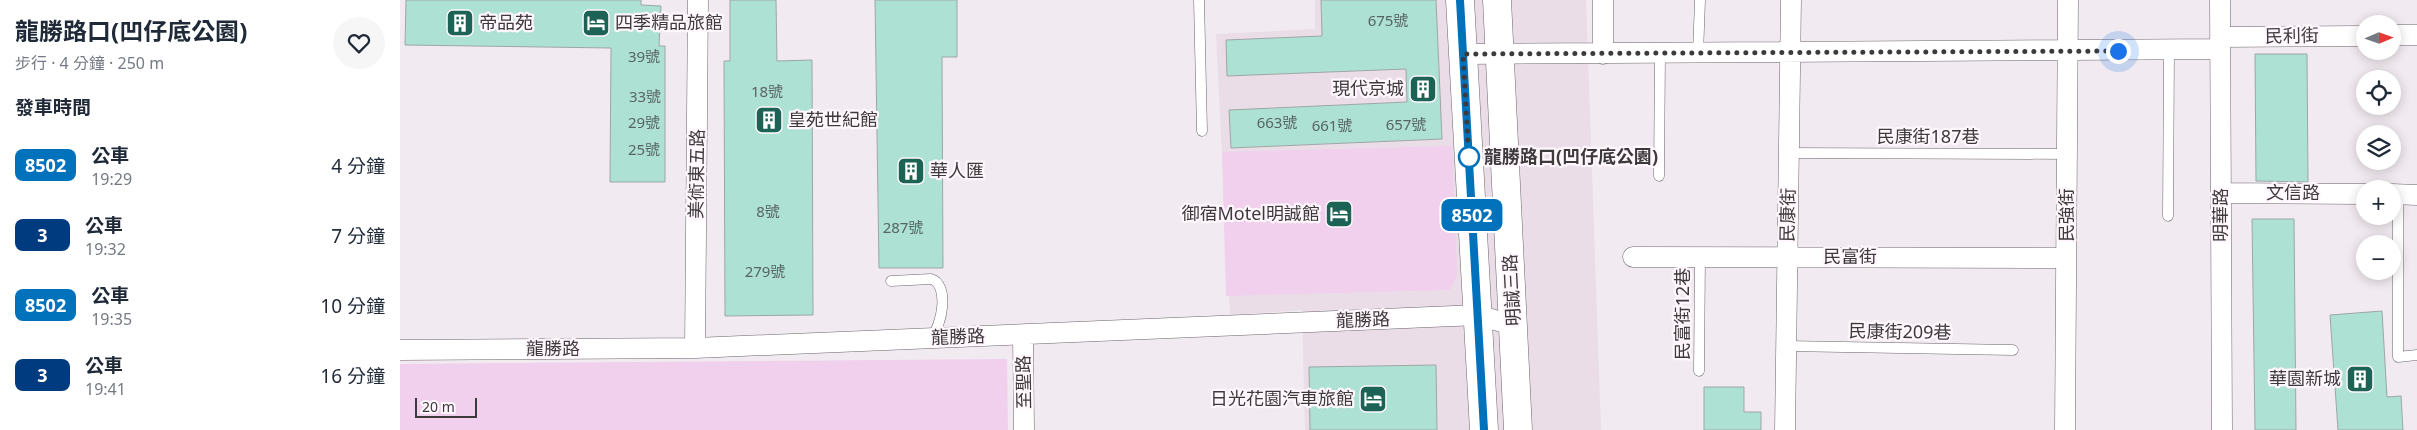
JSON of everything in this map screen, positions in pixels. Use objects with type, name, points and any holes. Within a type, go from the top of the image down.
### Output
[{"type":"street","name":"美術東五路","points":[[695,348],[698,0]]},
{"type":"street","name":"明誠三路","points":[[1460,0],[1484,430]]},
{"type":"street","name":"明誠三路","points":[[1497,0],[1498,53],[1514,326],[1518,430]]},
{"type":"street","points":[[1603,0],[1603,54]]},
{"type":"street","name":"民康街","points":[[1785,430],[1791,0]]},
{"type":"street","name":"民強街","points":[[2065,430],[2068,0]]},
{"type":"street","name":"明華路","points":[[2220,0],[2222,430]]},
{"type":"street","points":[[2401,35],[2417,35]]},
{"type":"street","name":"民利街","points":[[1463,54],[2068,52],[2169,50],[2220,43],[2356,36]]},
{"type":"street","name":"文信路","points":[[2221,193],[2356,194]]},
{"type":"street","name":"民富街","points":[[1633,257],[2066,258]]},
{"type":"street","name":"龍勝路","points":[[400,350],[695,348],[1478,316],[1514,326]]},
{"type":"street","name":"至聖路","points":[[1023,335],[1024,430]]},
{"type":"lane","points":[[1199,0],[1202,130]]},
{"type":"lane","points":[[1698,54],[1700,0]]},
{"type":"lane","points":[[2168,216],[2169,50]]},
{"type":"lane","points":[[1659,176],[1660,54]]},
{"type":"lane","name":"民康街187巷","points":[[1789,153],[2067,154]]},
{"type":"lane","points":[[2403,195],[2398,357],[2417,355]]},
{"type":"lane","name":"民富街12巷","points":[[1699,370],[1700,257]]},
{"type":"lane","points":[[892,281],[930,279],[936,281],[942,289],[940,324],[938,331],[930,338]]},
{"type":"lane","name":"民康街209巷","points":[[1786,346],[2013,350]]},
{"type":"shaded area","points":[[1315,0],[1586,0],[1601,430],[1305,430],[1302,310],[1230,315],[1216,34],[1315,29]]},
{"type":"shaded area","name":"御宿Motel明誠館","points":[[1452,146],[1457,275],[1450,290],[1226,296],[1222,152]]},
{"type":"shaded area","points":[[1007,359],[1008,430],[400,430],[400,364]]},
{"type":"building","points":[[406,0],[641,0],[641,5],[661,6],[659,46],[665,46],[665,182],[610,182],[611,48],[405,45]]},
{"type":"building","points":[[730,0],[776,0],[777,61],[812,60],[813,315],[725,316],[724,61],[730,61]]},
{"type":"building","name":"華人匯","points":[[875,0],[957,0],[957,57],[942,57],[943,268],[879,268]]},
{"type":"building","name":"現代京城","points":[[1321,0],[1436,0],[1442,139],[1231,148],[1229,110],[1407,102],[1406,69],[1227,76],[1226,40],[1322,36]]},
{"type":"building","points":[[2255,54],[2307,54],[2308,182],[2256,181]]},
{"type":"building","points":[[2252,219],[2294,219],[2296,430],[2255,430]]},
{"type":"building","name":"華園新城","points":[[2382,311],[2387,397],[2401,396],[2403,430],[2338,430],[2330,315]]},
{"type":"building","name":"日光花園汽車旅館","points":[[1436,365],[1437,430],[1310,430],[1309,367]]},
{"type":"building","points":[[1704,387],[1744,387],[1744,412],[1761,412],[1761,430],[1704,430]]},
{"type":"bus line","name":"8502","points":[[1460,0],[1484,430]]},
{"type":"place","name":"帝品苑","points":[[460,23]]},
{"type":"place","name":"四季精品旅館","points":[[596,23]]},
{"type":"place","name":"現代京城","points":[[1423,89]]},
{"type":"place","name":"皇苑世紀館","points":[[769,120]]},
{"type":"place","name":"龍勝路口(凹仔底公園)","points":[[1469,157]]},
{"type":"place","name":"華人匯","points":[[911,171]]},
{"type":"place","name":"御宿Motel明誠館","points":[[1339,214]]},
{"type":"place","name":"華園新城","points":[[2360,379]]},
{"type":"place","name":"日光花園汽車旅館","points":[[1373,399]]},
{"type":"route","points":[[1469,157],[1469,162],[1463,54],[2118,51]]}]
